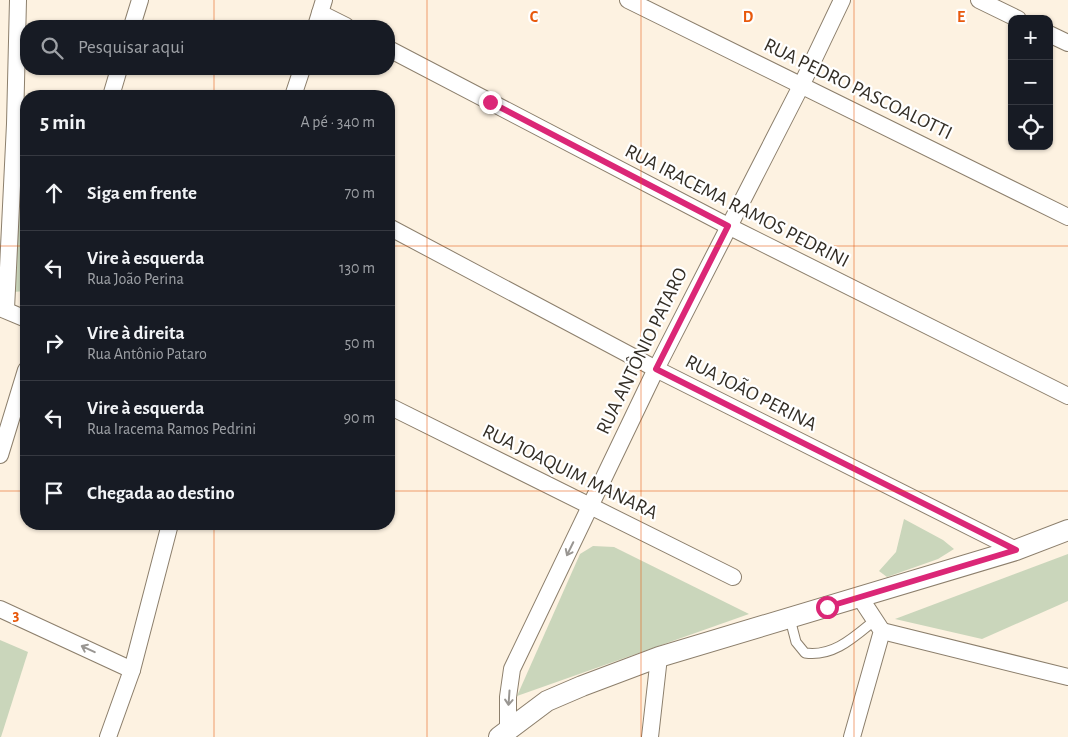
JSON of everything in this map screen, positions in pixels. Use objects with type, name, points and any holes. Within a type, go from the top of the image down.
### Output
[{"type":"street","points":[[18,0],[20,90]]},
{"type":"street","points":[[134,20],[140,0]]},
{"type":"street","name":"RUA PEDRO PASCOALOTTI","points":[[628,0],[802,84],[1068,217]]},
{"type":"street","name":"RUA ANTÔNIO PATARO","points":[[504,733],[512,669],[656,369],[802,84],[842,0]]},
{"type":"street","points":[[979,0],[1010,15]]},
{"type":"street","points":[[320,13],[334,20]]},
{"type":"street","points":[[1053,36],[1068,43]]},
{"type":"street","name":"RUA IRACEMA RAMOS PEDRINI","points":[[395,52],[728,226],[1068,396]]},
{"type":"street","points":[[113,90],[117,75]]},
{"type":"street","points":[[295,90],[300,75]]},
{"type":"street","points":[[20,135],[3,309],[20,316]]},
{"type":"street","name":"RUA JOÃO PERINA","points":[[395,230],[656,369],[1016,550]]},
{"type":"street","points":[[0,455],[20,403]]},
{"type":"street","name":"RUA JOAQUIM MANARA","points":[[395,409],[733,577]]},
{"type":"street","points":[[108,737],[132,670],[168,530]]},
{"type":"street","points":[[504,733],[546,702],[659,658],[1016,550],[1068,530]]},
{"type":"street","points":[[859,596],[878,626],[1068,677]]},
{"type":"street","points":[[0,609],[132,670]]},
{"type":"street","points":[[852,737],[878,626]]},
{"type":"street","points":[[650,737],[659,658]]},
{"type":"lane","points":[[790,619],[796,642],[804,653],[818,655],[835,650],[878,626]]},
{"type":"green space","points":[[20,207],[20,291],[13,292]]},
{"type":"green space","points":[[904,519],[943,540],[954,549],[938,559],[887,577],[879,571],[896,552]]},
{"type":"green space","points":[[593,546],[614,547],[749,614],[517,696],[580,554]]},
{"type":"green space","points":[[1068,554],[1068,601],[982,639],[895,619]]},
{"type":"green space","points":[[0,640],[28,652],[1,737],[0,737]]},
{"type":"route","points":[[490,102],[728,226],[656,369],[1016,550],[827,607]]}]
